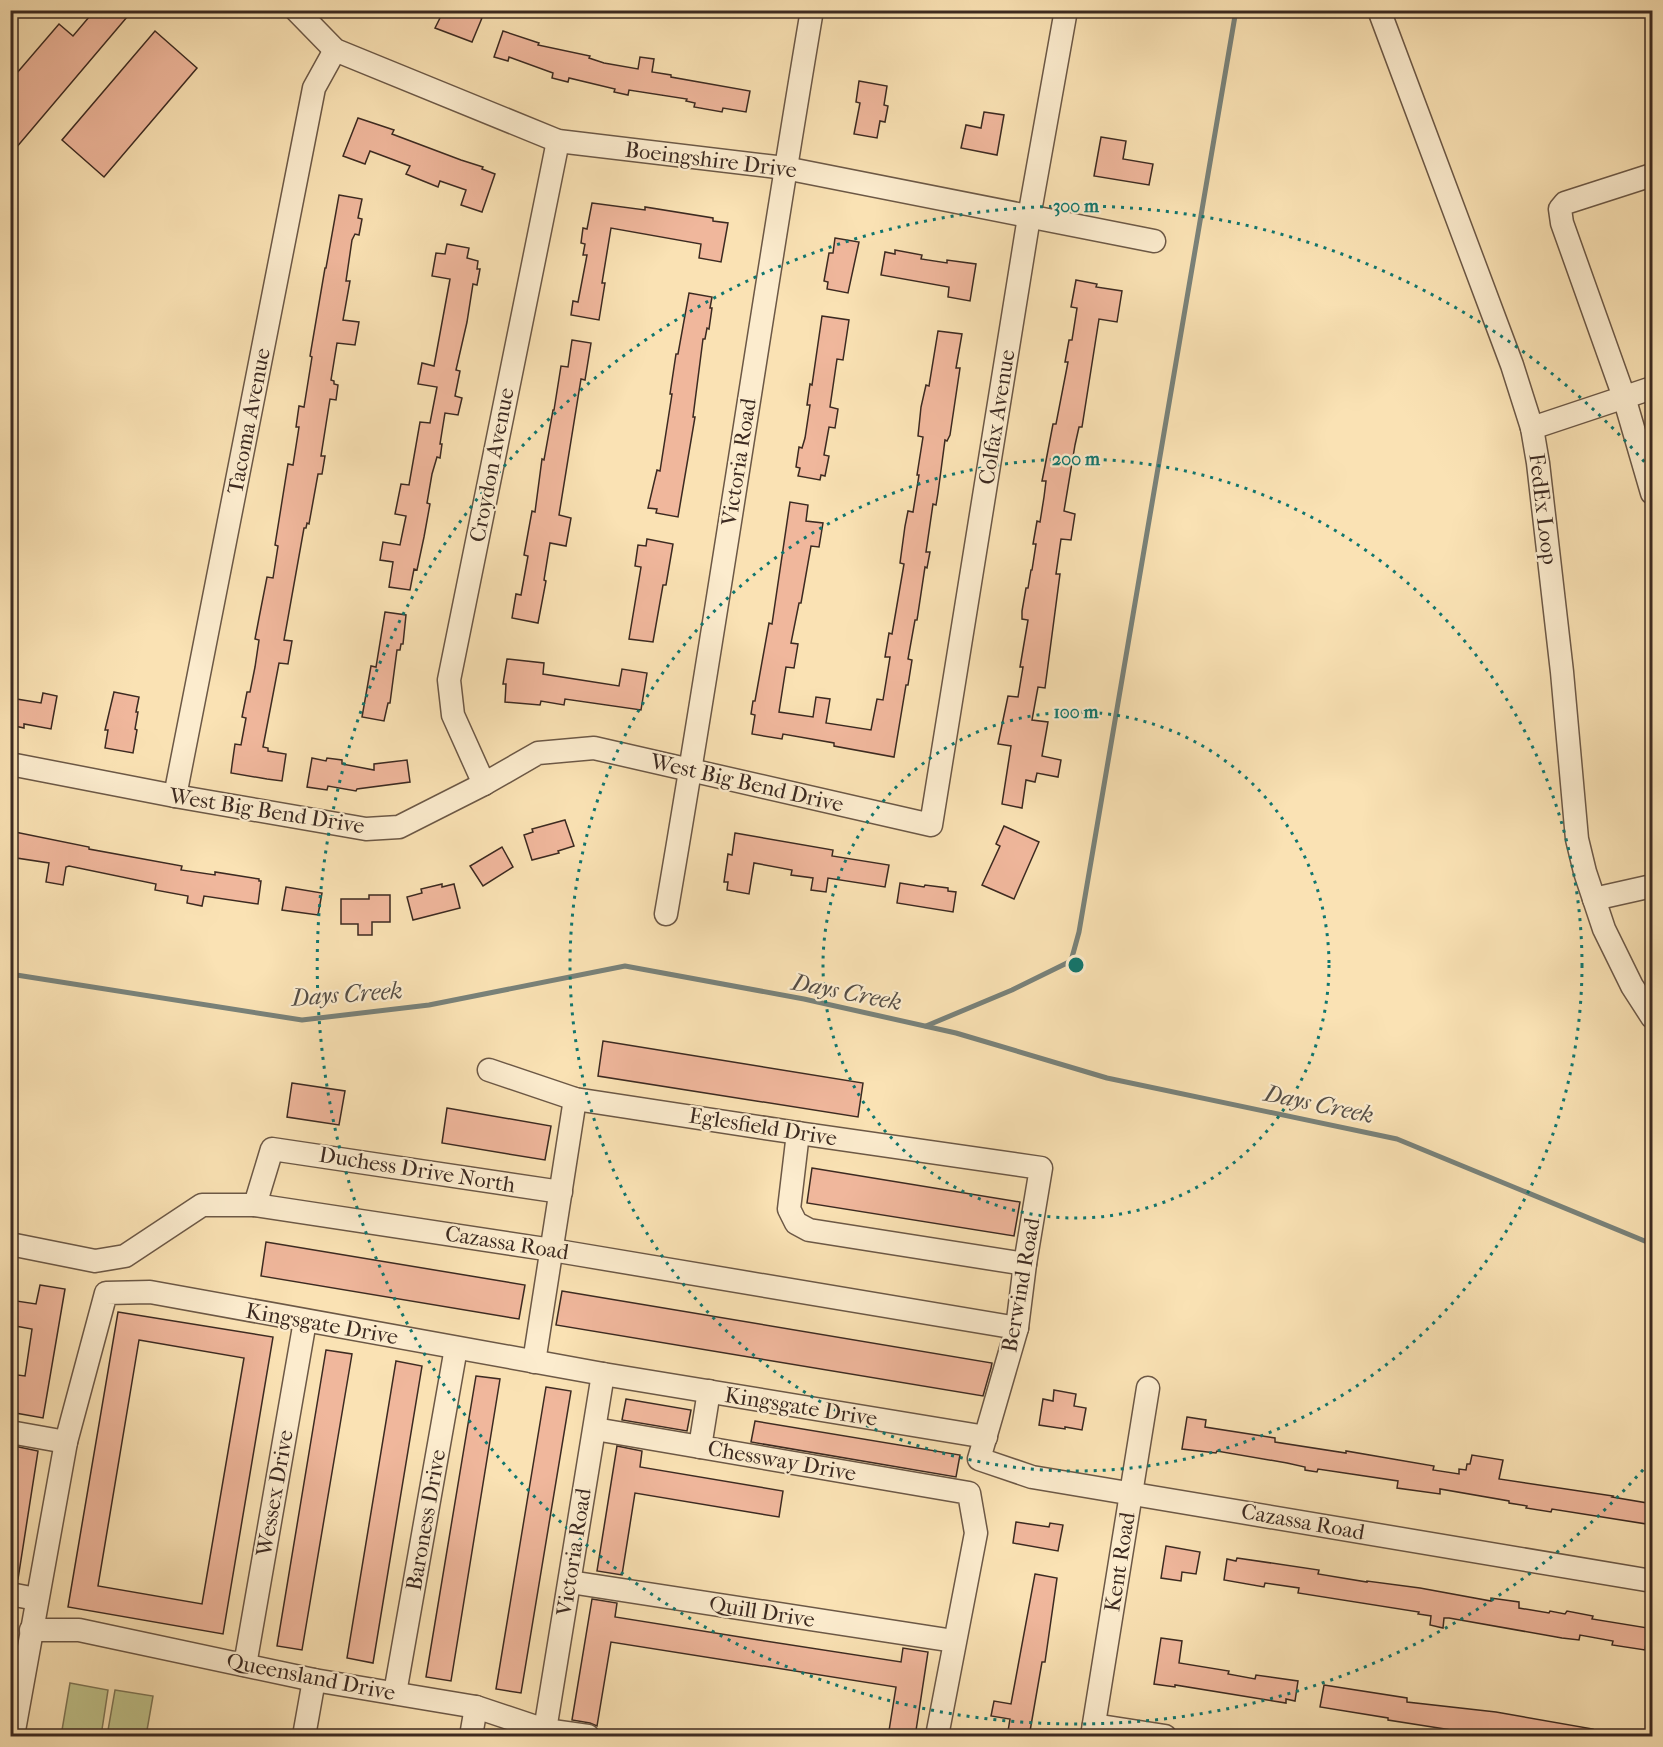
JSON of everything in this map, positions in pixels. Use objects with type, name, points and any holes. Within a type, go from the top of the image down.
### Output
[{"type":"street","name":"Boeingshire Drive","points":[[296,10],[335,50],[558,141],[785,168],[1154,241]]},
{"type":"street","name":"Victoria Road","points":[[666,914],[691,771],[785,168],[812,10]]},
{"type":"street","name":"Colfax Avenue","points":[[931,825],[1029,217],[1066,10]]},
{"type":"street","name":"FedEx Loop","points":[[1378,10],[1512,365],[1532,428],[1562,672],[1577,839],[1594,899],[1613,949],[1632,986],[1653,1017]]},
{"type":"street","name":"Tacoma Avenue","points":[[176,796],[314,88],[335,50]]},
{"type":"street","name":"Croydon Avenue","points":[[484,784],[453,715],[449,680],[558,141]]},
{"type":"street","points":[[1653,175],[1565,203],[1560,209],[1562,223],[1624,397],[1653,494]]},
{"type":"street","points":[[1532,428],[1653,388]]},
{"type":"street","name":"West Big Bend Drive","points":[[10,764],[366,830],[399,827],[484,784],[538,753],[594,748],[931,825]]},
{"type":"street","points":[[1594,899],[1653,886]]},
{"type":"street","name":"Eglesfield Drive","points":[[489,1070],[575,1099],[1041,1168]]},
{"type":"street","points":[[534,1362],[575,1099]]},
{"type":"street","points":[[798,1133],[789,1209],[796,1223],[809,1230],[1025,1264]]},
{"type":"street","name":"Duchess Drive North","points":[[255,1205],[272,1149],[561,1192]]},
{"type":"street","name":"Berwind Road","points":[[986,1437],[1017,1328],[1041,1168]]},
{"type":"street","name":"Cazassa Road","points":[[10,1244],[95,1261],[125,1256],[202,1205],[255,1205],[552,1250],[1017,1328]]},
{"type":"street","name":"Kingsgate Drive","points":[[13,1737],[66,1442],[106,1293],[150,1292],[603,1374],[986,1437]]},
{"type":"street","name":"Wessex Drive","points":[[245,1665],[305,1321]]},
{"type":"street","name":"Baroness Drive","points":[[395,1693],[456,1348]]},
{"type":"street","name":"Victoria Road","points":[[545,1730],[603,1374]]},
{"type":"street","name":"Kent Road","points":[[1093,1731],[1148,1388]]},
{"type":"street","points":[[700,1447],[709,1391]]},
{"type":"street","name":"Chessway Drive","points":[[595,1429],[969,1493],[975,1533],[954,1641]]},
{"type":"street","points":[[10,1432],[66,1442]]},
{"type":"street","name":"Cazassa Road","points":[[986,1437],[979,1459],[1032,1477],[1653,1581]]},
{"type":"street","name":"Quill Drive","points":[[570,1582],[954,1641]]},
{"type":"street","points":[[10,1594],[36,1599]]},
{"type":"street","name":"Queensland Drive","points":[[31,1630],[79,1630],[314,1680],[476,1707],[545,1730],[588,1737]]},
{"type":"street","points":[[937,1737],[954,1641]]},
{"type":"street","points":[[304,1737],[314,1680]]},
{"type":"street","points":[[471,1737],[476,1707]]},
{"type":"street","points":[[1093,1731],[1165,1737]]},
{"type":"green space","points":[[70,1683],[108,1690],[101,1736],[61,1736]]},
{"type":"green space","points":[[115,1690],[153,1696],[146,1736],[107,1736]]},
{"type":"building","points":[[95,10],[133,10],[10,155],[10,81],[59,24],[73,36]]},
{"type":"building","points":[[444,10],[461,10],[482,18],[472,42],[435,28]]},
{"type":"building","points":[[155,31],[197,68],[104,177],[62,140]]},
{"type":"building","points":[[503,31],[539,43],[538,45],[590,56],[589,58],[604,63],[638,69],[640,57],[654,59],[652,72],[750,91],[746,112],[723,108],[722,112],[694,107],[695,103],[686,101],[687,99],[629,90],[628,95],[614,92],[615,89],[569,78],[568,82],[552,78],[553,73],[509,57],[508,61],[494,57]]},
{"type":"building","points":[[859,81],[887,86],[884,105],[888,106],[885,122],[880,121],[877,138],[854,134],[860,103],[856,102]]},
{"type":"building","points":[[984,112],[1004,115],[997,155],[961,148],[966,125],[981,128]]},
{"type":"building","points":[[358,118],[394,130],[392,134],[483,167],[482,169],[495,174],[482,212],[461,205],[466,190],[440,181],[438,187],[406,174],[410,166],[370,151],[365,164],[343,156]]},
{"type":"building","points":[[1101,137],[1126,141],[1123,159],[1153,164],[1149,185],[1094,176]]},
{"type":"building","points":[[339,195],[362,199],[358,218],[362,219],[359,235],[355,234],[352,240],[346,281],[350,281],[343,320],[359,322],[355,345],[337,343],[331,380],[338,385],[336,400],[330,399],[321,456],[325,456],[322,474],[318,474],[309,524],[307,523],[304,528],[284,640],[292,641],[288,664],[279,663],[263,747],[268,748],[268,751],[286,754],[282,781],[231,773],[235,744],[241,745],[246,718],[242,717],[255,667],[259,640],[255,639],[267,577],[273,578],[278,546],[275,545],[288,464],[293,465],[299,427],[296,427],[299,406],[304,407],[312,357],[310,356]]},
{"type":"building","points":[[592,203],[645,210],[645,207],[713,218],[713,221],[728,223],[721,262],[699,258],[701,244],[611,228],[602,283],[605,283],[599,320],[571,315],[573,301],[578,302],[587,255],[583,255],[585,244],[581,243],[583,228],[587,229]]},
{"type":"building","points":[[835,238],[859,242],[848,293],[827,289],[828,282],[824,281],[829,253],[833,253]]},
{"type":"building","points":[[447,244],[469,248],[467,258],[478,261],[477,269],[480,269],[477,285],[473,284],[456,370],[460,371],[455,396],[462,398],[458,415],[445,413],[440,458],[437,457],[432,474],[424,537],[410,590],[389,587],[393,562],[380,560],[383,542],[400,545],[406,516],[395,514],[401,484],[409,485],[420,422],[430,423],[437,387],[418,384],[422,363],[434,366],[450,279],[432,276],[436,253],[445,254]]},
{"type":"building","points":[[895,250],[922,255],[921,259],[976,264],[970,301],[948,297],[949,287],[881,275],[885,252],[895,254]]},
{"type":"building","points":[[1076,280],[1097,284],[1096,287],[1122,291],[1117,322],[1099,319],[1082,427],[1079,427],[1075,445],[1064,511],[1075,514],[1071,540],[1061,539],[1056,574],[1060,574],[1045,688],[1038,687],[1032,720],[1048,722],[1042,756],[1061,760],[1058,777],[1037,773],[1035,782],[1026,780],[1022,808],[1002,804],[1011,746],[998,744],[1008,696],[1018,697],[1023,667],[1020,667],[1028,620],[1022,619],[1022,611],[1032,570],[1037,521],[1040,522],[1044,497],[1046,481],[1042,481],[1068,362],[1065,362],[1069,340],[1072,340],[1077,308],[1071,307]]},
{"type":"building","points":[[689,293],[712,297],[710,308],[712,308],[709,329],[707,328],[705,339],[703,339],[693,417],[695,417],[678,517],[656,513],[657,509],[648,508],[657,470],[660,471],[676,354],[678,354]]},
{"type":"building","points":[[822,316],[849,320],[843,360],[837,359],[830,407],[838,409],[835,428],[829,427],[824,455],[829,456],[825,476],[821,475],[820,480],[798,476],[800,468],[796,467],[799,447],[802,448],[805,438],[810,405],[807,405]]},
{"type":"building","points":[[938,331],[962,334],[956,368],[960,368],[950,435],[947,441],[945,440],[936,505],[933,504],[926,552],[930,552],[927,568],[925,567],[908,659],[912,660],[894,757],[783,734],[782,739],[752,734],[755,715],[751,714],[753,701],[755,701],[769,623],[772,624],[790,502],[808,505],[806,521],[823,523],[819,547],[811,546],[791,643],[798,644],[794,668],[786,667],[779,712],[813,717],[816,697],[830,699],[826,723],[871,730],[877,699],[883,700],[890,657],[885,657],[889,633],[892,634],[904,564],[900,563],[905,526],[908,511],[913,512],[919,475],[917,475],[923,437],[918,436],[921,407],[926,385],[929,386]]},
{"type":"building","points":[[572,340],[591,343],[585,380],[581,379],[559,515],[571,518],[566,546],[550,543],[538,623],[512,618],[516,594],[521,595],[528,556],[524,555],[532,511],[535,512],[542,459],[544,460],[561,366],[568,367]]},
{"type":"building","points":[[647,539],[673,544],[653,642],[629,639],[641,567],[635,566],[638,545],[646,546]]},
{"type":"building","points":[[385,612],[406,615],[403,644],[400,650],[397,650],[390,703],[388,703],[384,721],[362,717],[371,666],[376,667]]},
{"type":"building","points":[[507,659],[544,663],[543,674],[619,686],[622,669],[647,673],[641,710],[565,699],[564,705],[541,701],[540,705],[505,702],[506,684],[503,684]]},
{"type":"building","points":[[114,692],[139,697],[133,753],[105,748],[108,730],[105,730]]},
{"type":"building","points":[[43,693],[57,696],[51,729],[24,724],[24,728],[10,725],[10,698],[41,703]]},
{"type":"building","points":[[312,758],[326,761],[327,758],[342,760],[342,764],[374,770],[374,764],[407,760],[410,782],[357,789],[356,791],[328,786],[327,790],[307,787]]},
{"type":"building","points":[[565,820],[574,846],[558,851],[559,853],[532,860],[524,835],[533,832],[532,829]]},
{"type":"building","points":[[1004,826],[1039,842],[1014,899],[982,885],[1000,846],[996,844]]},
{"type":"building","points":[[10,831],[89,847],[89,849],[182,866],[181,870],[215,875],[215,872],[259,879],[261,881],[258,904],[204,896],[202,906],[187,903],[188,896],[155,890],[156,884],[69,866],[66,867],[63,885],[46,882],[49,863],[10,857]]},
{"type":"building","points":[[735,833],[833,850],[832,856],[889,865],[885,887],[828,878],[826,892],[811,890],[813,878],[791,875],[792,870],[754,863],[749,894],[727,890],[728,882],[724,882],[728,854],[732,855]]},
{"type":"building","points":[[502,847],[513,867],[483,886],[470,866]]},
{"type":"building","points":[[900,883],[948,888],[948,891],[956,892],[953,912],[897,903]]},
{"type":"building","points":[[442,884],[442,887],[454,884],[460,908],[413,920],[407,897],[422,893],[421,889]]},
{"type":"building","points":[[286,887],[322,893],[318,915],[282,910]]},
{"type":"building","points":[[369,895],[390,895],[390,922],[372,922],[372,935],[358,935],[358,924],[341,924],[341,899],[369,899]]},
{"type":"building","points":[[603,1041],[863,1083],[858,1117],[598,1076]]},
{"type":"building","points":[[292,1083],[345,1091],[339,1125],[287,1117]]},
{"type":"building","points":[[447,1108],[551,1126],[545,1160],[442,1143]]},
{"type":"building","points":[[812,1168],[1020,1202],[1014,1236],[807,1203]]},
{"type":"building","points":[[266,1242],[525,1285],[519,1319],[261,1276]]},
{"type":"building","points":[[40,1285],[65,1289],[43,1418],[10,1412],[10,1374],[25,1376],[32,1329],[10,1325],[10,1300],[36,1304]]},
{"type":"building","points":[[562,1291],[992,1363],[983,1396],[556,1325]]},
{"type":"building","points":[[118,1312],[273,1337],[223,1634],[68,1607]],"holes":[[[139,1340],[244,1358],[202,1604],[98,1586]]]},
{"type":"building","points":[[326,1350],[352,1354],[302,1650],[277,1646]]},
{"type":"building","points":[[396,1361],[422,1366],[373,1663],[347,1658]]},
{"type":"building","points":[[476,1376],[500,1379],[451,1681],[426,1677]]},
{"type":"building","points":[[546,1387],[571,1391],[521,1693],[496,1689]]},
{"type":"building","points":[[1054,1390],[1076,1394],[1074,1406],[1086,1408],[1082,1430],[1039,1425],[1043,1399],[1053,1401]]},
{"type":"building","points":[[626,1399],[691,1410],[687,1431],[622,1420]]},
{"type":"building","points":[[1187,1417],[1206,1420],[1205,1427],[1275,1438],[1275,1442],[1434,1466],[1433,1470],[1459,1474],[1459,1469],[1466,1470],[1472,1455],[1503,1460],[1499,1479],[1653,1504],[1653,1525],[1552,1509],[1551,1512],[1526,1508],[1527,1506],[1509,1503],[1509,1501],[1440,1489],[1440,1494],[1397,1488],[1398,1481],[1318,1469],[1317,1472],[1287,1463],[1217,1451],[1216,1453],[1182,1449]]},
{"type":"building","points":[[755,1421],[960,1455],[956,1477],[751,1442]]},
{"type":"building","points":[[14,1446],[38,1451],[18,1579],[10,1579],[10,1466]]},
{"type":"building","points":[[617,1446],[642,1451],[640,1467],[783,1491],[779,1517],[635,1493],[622,1575],[597,1571]]},
{"type":"building","points":[[1016,1522],[1049,1527],[1050,1523],[1063,1525],[1058,1551],[1013,1543]]},
{"type":"building","points":[[1166,1546],[1200,1552],[1196,1574],[1182,1572],[1181,1581],[1161,1578]]},
{"type":"building","points":[[1237,1558],[1319,1570],[1318,1574],[1367,1582],[1420,1588],[1491,1601],[1491,1598],[1519,1602],[1519,1608],[1565,1614],[1567,1611],[1593,1616],[1592,1619],[1648,1628],[1645,1650],[1612,1645],[1613,1641],[1580,1635],[1579,1640],[1562,1638],[1449,1618],[1444,1618],[1443,1628],[1430,1625],[1431,1616],[1418,1614],[1419,1612],[1298,1593],[1299,1588],[1265,1583],[1264,1587],[1224,1580],[1227,1559],[1236,1561]]},
{"type":"building","points":[[1035,1574],[1057,1578],[1045,1662],[1042,1662],[1029,1737],[1007,1737],[1010,1719],[991,1716],[994,1701],[1011,1704]]},
{"type":"building","points":[[592,1599],[617,1603],[615,1617],[759,1640],[901,1662],[903,1648],[928,1652],[915,1737],[888,1737],[896,1687],[611,1642],[597,1726],[572,1720]]},
{"type":"building","points":[[1161,1638],[1182,1641],[1179,1663],[1229,1671],[1228,1674],[1255,1679],[1256,1675],[1298,1681],[1295,1701],[1286,1699],[1286,1703],[1175,1685],[1175,1687],[1154,1684]]},
{"type":"building","points":[[1324,1685],[1407,1698],[1407,1702],[1496,1712],[1593,1729],[1592,1737],[1506,1737],[1388,1720],[1388,1718],[1320,1707]]},
{"type":"waterway","points":[[926,1026],[1012,990],[1071,961],[1079,932],[1236,10]]},
{"type":"waterway","name":"Days Creek","points":[[10,974],[302,1020],[429,1005],[625,966],[804,999],[956,1033],[1107,1078],[1397,1139],[1652,1244]]}]
